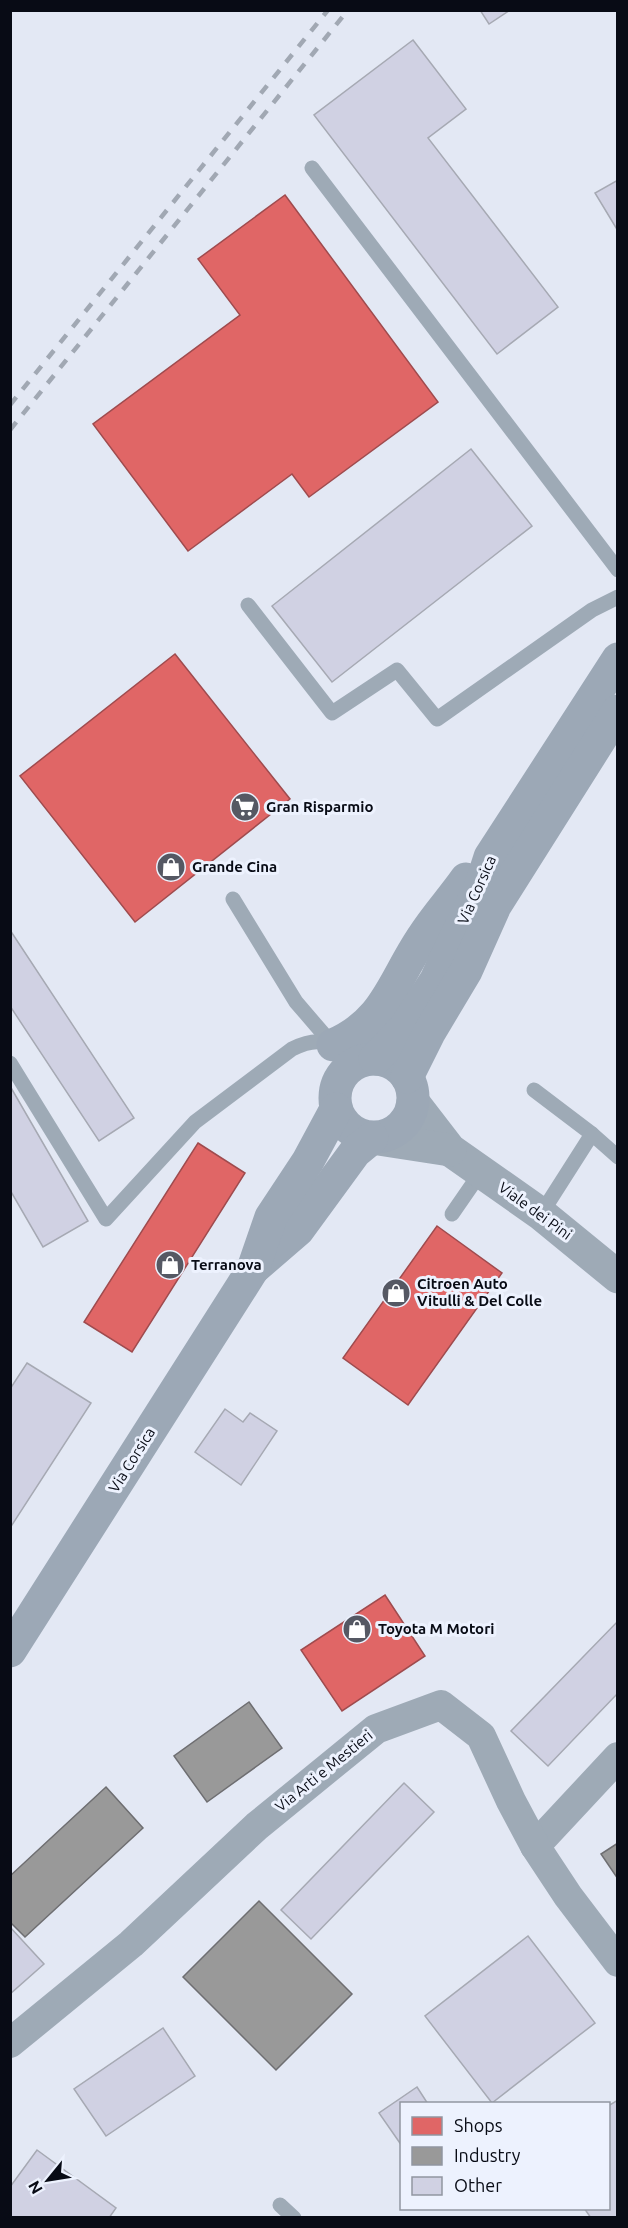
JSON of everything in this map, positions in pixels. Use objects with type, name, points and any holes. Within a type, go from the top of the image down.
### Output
[{"type":"main road","name":"Via Corsica","points":[[10,1651],[253,1269],[271,1216],[308,1161],[336,1109],[335,1101],[339,1081],[353,1056],[404,1029],[436,980],[480,888],[490,857],[618,658]]},
{"type":"main road","name":"Via Corsica","points":[[253,1269],[298,1230],[355,1152],[372,1138],[381,1137],[398,1129],[409,1118],[410,1090],[429,1033],[466,971],[495,906],[618,711]]},
{"type":"main road","points":[[410,1090],[402,1071],[392,1063],[353,1056],[362,1030],[375,1017],[422,937],[468,876],[490,857]]},
{"type":"main road","points":[[336,1109],[349,1128],[362,1136],[372,1138]]},
{"type":"street","name":"Viale dei Pini","points":[[410,1090],[450,1150],[541,1214],[618,1277]]},
{"type":"street","name":"Viale dei Pini","points":[[372,1138],[450,1150]]},
{"type":"street","name":"Via Arti e Mestieri","points":[[10,2043],[131,1944],[257,1826],[376,1729],[441,1705],[482,1736],[511,1801],[535,1846],[568,1896],[618,1962]]},
{"type":"street","points":[[535,1846],[618,1757]]},
{"type":"lane","points":[[312,168],[618,570]]},
{"type":"lane","points":[[248,604],[332,713],[397,670],[437,719],[592,610],[618,597]]},
{"type":"lane","points":[[233,900],[296,1002],[353,1056]]},
{"type":"lane","points":[[10,1063],[106,1219],[195,1122],[292,1049],[306,1042],[317,1041],[353,1056]]},
{"type":"lane","points":[[534,1090],[618,1157]]},
{"type":"lane","points":[[541,1214],[592,1134]]},
{"type":"lane","points":[[452,1214],[481,1172]]},
{"type":"lane","points":[[280,2205],[294,2217]]},
{"type":"building: Shops","points":[[285,195],[438,402],[309,497],[292,474],[188,551],[93,424],[240,315],[198,259]]},
{"type":"building: Shops","points":[[175,654],[290,799],[135,922],[20,776]]},
{"type":"building: Shops","points":[[198,1143],[245,1173],[132,1352],[84,1322]]},
{"type":"building: Shops","points":[[437,1226],[502,1273],[408,1405],[343,1358]]},
{"type":"building: Shops","points":[[385,1595],[425,1656],[342,1711],[301,1650]]},
{"type":"building: Industry","points":[[249,1702],[282,1748],[207,1802],[174,1756]]},
{"type":"building: Industry","points":[[106,1787],[143,1828],[25,1937],[10,1922],[10,1876]]},
{"type":"building: Industry","points":[[618,1843],[618,1879],[601,1854]]},
{"type":"building: Industry","points":[[259,1901],[352,1994],[276,2070],[183,1977]]},
{"type":"building: Other","points":[[480,10],[510,10],[489,24]]},
{"type":"building: Other","points":[[413,40],[466,109],[428,138],[558,307],[497,354],[314,115]]},
{"type":"building: Other","points":[[618,180],[618,231],[595,193]]},
{"type":"building: Other","points":[[471,449],[532,526],[332,682],[272,606]]},
{"type":"building: Other","points":[[10,930],[134,1118],[99,1141],[10,1006]]},
{"type":"building: Other","points":[[10,1086],[88,1221],[43,1247],[10,1190]]},
{"type":"building: Other","points":[[27,1363],[91,1403],[10,1528],[10,1389]]},
{"type":"building: Other","points":[[225,1409],[243,1422],[250,1413],[277,1431],[241,1485],[195,1452]]},
{"type":"building: Other","points":[[618,1621],[618,1693],[548,1766],[511,1731]]},
{"type":"building: Other","points":[[404,1783],[434,1812],[311,1939],[281,1910]]},
{"type":"building: Other","points":[[10,1927],[44,1964],[10,1994]]},
{"type":"building: Other","points":[[528,1936],[595,2023],[491,2102],[425,2016]]},
{"type":"building: Other","points":[[163,2028],[195,2076],[106,2136],[74,2089]]},
{"type":"building: Other","points":[[417,2087],[427,2102],[400,2102],[400,2143],[379,2113]]},
{"type":"building: Other","points":[[618,2100],[618,2218],[591,2218],[585,2210],[610,2210],[610,2105]]},
{"type":"building: Other","points":[[37,2150],[116,2208],[109,2218],[10,2218],[10,2187]]},
{"type":"railway","points":[[10,405],[328,10]]},
{"type":"railway","points":[[10,430],[348,10]]},
{"type":"place","name":"Gran Risparmio","points":[[245,807]]},
{"type":"place","name":"Grande Cina","points":[[171,867]]},
{"type":"place","name":"Terranova","points":[[170,1265]]},
{"type":"place","name":"Citroen Auto Vitulli & Del Colle","points":[[396,1293]]},
{"type":"place","name":"Toyota M Motori","points":[[357,1629]]}]
